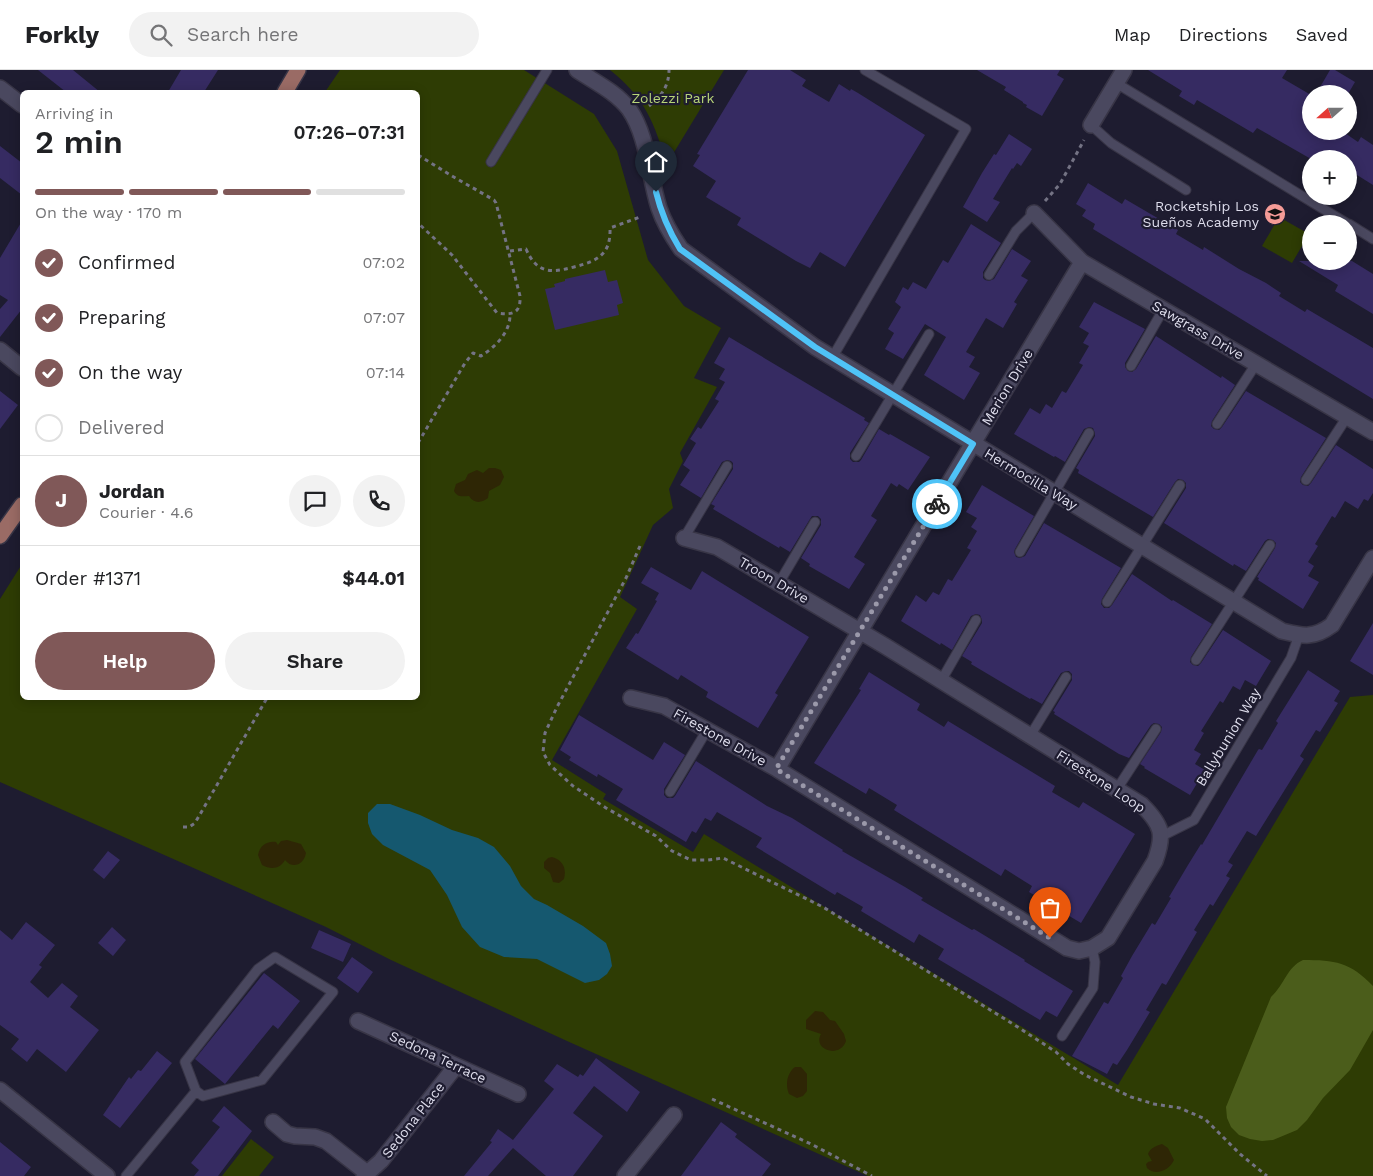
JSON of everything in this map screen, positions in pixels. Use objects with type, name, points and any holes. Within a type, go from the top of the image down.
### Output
[{"type":"main road","points":[[286,90],[298,70]]},
{"type":"main road","points":[[0,536],[20,508]]},
{"type":"street","name":"Hermocilla Way","points":[[577,70],[614,94],[629,110],[639,128],[660,208],[669,230],[680,249],[815,347],[892,395],[1282,631],[1310,636],[1322,633],[1332,625],[1373,558]]},
{"type":"street","points":[[1091,125],[1120,76]]},
{"type":"street","points":[[0,88],[20,103]]},
{"type":"street","name":"Sawgrass Drive","points":[[1034,213],[1082,262],[1373,432]]},
{"type":"street","name":"Merion Drive","points":[[776,769],[1082,262]]},
{"type":"street","points":[[0,350],[20,366]]},
{"type":"street","name":"Troon Drive","points":[[684,538],[717,547],[860,631]]},
{"type":"street","name":"Firestone Loop","points":[[860,631],[1142,804],[1159,824],[1162,836]]},
{"type":"street","name":"Firestone Drive","points":[[631,698],[664,706],[776,769],[1067,948],[1079,951],[1092,948]]},
{"type":"street","points":[[1092,948],[1108,938],[1155,861],[1162,836]]},
{"type":"street","name":"Sedona Terrace","points":[[358,1021],[518,1094]]},
{"type":"street","name":"Sedona Place","points":[[273,1122],[287,1134],[316,1137],[326,1141],[366,1174],[381,1161],[456,1066]]},
{"type":"street","points":[[0,1090],[108,1176]]},
{"type":"street","points":[[625,1176],[674,1115]]},
{"type":"lane","points":[[491,162],[547,70]]},
{"type":"lane","points":[[832,358],[966,129],[865,70]]},
{"type":"lane","points":[[1120,76],[1334,215]]},
{"type":"lane","points":[[1091,125],[1111,144],[1186,190]]},
{"type":"lane","points":[[990,275],[1016,231],[1034,213]]},
{"type":"lane","points":[[1357,229],[1373,239]]},
{"type":"lane","points":[[1131,366],[1163,310]]},
{"type":"lane","points":[[856,456],[929,334]]},
{"type":"lane","points":[[1217,424],[1256,364]]},
{"type":"lane","points":[[1306,480],[1346,417]]},
{"type":"lane","points":[[1020,552],[1089,433]]},
{"type":"lane","points":[[684,538],[728,466]]},
{"type":"lane","points":[[1107,602],[1180,485]]},
{"type":"lane","points":[[779,583],[815,522]]},
{"type":"lane","points":[[1196,660],[1270,545]]},
{"type":"lane","points":[[941,681],[976,620]]},
{"type":"lane","name":"Ballybunion Way","points":[[1162,836],[1194,820],[1291,658],[1299,635]]},
{"type":"lane","points":[[1030,736],[1066,677]]},
{"type":"lane","points":[[1117,789],[1156,729]]},
{"type":"lane","points":[[670,792],[707,730]]},
{"type":"lane","points":[[1062,1036],[1093,988],[1095,962],[1092,948]]},
{"type":"lane","points":[[275,956],[332,992],[262,1080],[202,1096],[196,1091],[185,1062],[258,969],[275,956]]},
{"type":"lane","points":[[126,1176],[196,1091]]},
{"type":"path","points":[[649,106],[666,89],[670,70]]},
{"type":"path","points":[[1034,213],[1060,184],[1079,152],[1091,125]]},
{"type":"path","points":[[420,156],[494,200],[496,203],[510,251],[521,304],[517,311],[510,315],[497,313],[452,255],[420,225]]},
{"type":"path","points":[[510,251],[526,249],[530,259],[538,266],[549,271],[559,271],[591,262],[600,257],[607,249],[610,228],[640,217]]},
{"type":"path","points":[[420,440],[465,363],[473,353],[481,356],[489,351],[503,336],[510,320],[510,315]]},
{"type":"path","points":[[640,546],[626,578],[577,668],[545,733],[543,752],[550,765],[574,786],[606,808],[656,836],[672,851],[691,860],[723,858],[743,866],[823,907],[1056,1052],[1068,1064],[1085,1075],[1131,1097],[1154,1104],[1180,1108],[1205,1119],[1240,1154],[1267,1176]]},
{"type":"path","points":[[183,827],[189,827],[195,822],[267,700]]},
{"type":"path","points":[[712,1100],[811,1144],[872,1176]]},
{"type":"green space","points":[[340,70],[524,70],[594,114],[617,151],[648,260],[684,306],[721,328],[694,378],[717,387],[680,453],[683,461],[669,489],[673,508],[653,525],[620,597],[637,609],[552,760],[606,794],[603,799],[693,852],[704,834],[1118,1085],[1350,697],[1373,695],[1373,1176],[868,1176],[567,1041],[391,960],[326,927],[0,782],[0,599],[20,567],[20,700],[420,700],[420,90],[326,90]]},
{"type":"green space","name":"Zolezzi Park","points":[[610,70],[724,70],[673,154],[664,156],[651,119],[645,108],[630,89]]},
{"type":"green space","points":[[1279,217],[1302,230],[1302,246],[1292,263],[1262,246]]},
{"type":"green space","points":[[1303,960],[1341,964],[1357,972],[1373,986],[1373,1030],[1350,1070],[1323,1098],[1297,1130],[1273,1140],[1250,1139],[1239,1135],[1231,1127],[1227,1118],[1226,1107],[1271,997],[1293,967]]},
{"type":"green space","points":[[251,1139],[274,1157],[259,1176],[222,1176]]},
{"type":"sand","points":[[489,468],[501,470],[504,477],[500,485],[489,491],[488,498],[478,502],[469,496],[457,495],[454,491],[456,484],[465,480],[468,474],[477,470],[483,473]]},
{"type":"sand","points":[[287,840],[301,844],[306,853],[301,863],[291,865],[285,860],[275,868],[262,865],[258,855],[260,849],[266,843],[276,842],[278,845],[281,841]]},
{"type":"sand","points":[[552,857],[559,860],[564,868],[564,879],[559,883],[553,882],[550,873],[544,868],[544,862]]},
{"type":"sand","points":[[815,1011],[823,1012],[830,1020],[835,1021],[844,1034],[846,1041],[843,1047],[833,1051],[823,1048],[819,1040],[821,1034],[806,1029],[806,1020]]},
{"type":"sand","points":[[795,1067],[801,1067],[807,1074],[807,1091],[803,1096],[797,1098],[789,1094],[787,1087],[789,1076]]},
{"type":"sand","points":[[1162,1144],[1168,1148],[1174,1160],[1169,1167],[1162,1171],[1154,1172],[1147,1168],[1146,1164],[1152,1161],[1148,1154],[1155,1146]]},
{"type":"water","points":[[377,804],[390,804],[420,815],[452,830],[478,838],[494,847],[510,866],[521,886],[534,899],[583,926],[606,943],[612,966],[607,974],[599,980],[585,983],[537,959],[504,957],[480,947],[462,927],[447,895],[430,870],[383,845],[372,834],[368,823],[368,813]]},
{"type":"building","points":[[38,70],[73,70],[98,90],[63,90]]},
{"type":"building","points":[[181,70],[218,70],[205,90],[169,90]]},
{"type":"building","points":[[748,70],[790,70],[806,80],[802,86],[829,102],[839,84],[850,91],[851,89],[858,93],[925,135],[845,267],[820,252],[810,268],[796,261],[737,225],[741,218],[706,197],[716,181],[693,166],[700,155],[697,154]]},
{"type":"building","points":[[977,70],[1060,70],[1057,75],[1064,79],[1042,116],[1026,107],[1027,105],[1004,90],[1006,87]]},
{"type":"building","points":[[1148,70],[1287,70],[1282,78],[1302,90],[1302,140],[1355,140],[1358,142],[1361,137],[1373,145],[1373,185],[1357,175],[1357,150],[1302,150],[1302,154],[1257,128],[1253,133],[1197,100],[1194,105],[1179,96],[1182,91]]},
{"type":"building","points":[[1330,70],[1335,70],[1355,82],[1353,85],[1321,85]]},
{"type":"building","points":[[1009,134],[1032,149],[1021,166],[1017,163],[1012,168],[993,199],[1000,202],[987,222],[963,207],[982,173]]},
{"type":"building","points":[[0,146],[20,161],[20,193],[0,178]]},
{"type":"building","points":[[1088,183],[1122,204],[1125,199],[1178,230],[1176,234],[1203,250],[1204,247],[1266,283],[1281,293],[1279,296],[1305,312],[1307,309],[1373,348],[1373,399],[1093,229],[1095,224],[1082,216],[1086,210],[1076,204]]},
{"type":"building","points":[[20,224],[20,312],[0,337],[0,309],[8,300],[0,295],[0,258]]},
{"type":"building","points":[[971,224],[1001,243],[983,272],[985,280],[994,279],[1012,249],[1031,261],[1021,276],[1028,280],[1014,302],[1017,304],[1003,328],[986,318],[966,352],[975,357],[969,367],[980,373],[964,400],[924,375],[946,337],[925,324],[903,359],[885,349],[894,333],[888,329],[901,307],[895,302],[903,287],[908,290],[913,282],[926,289],[943,260],[948,263]]},
{"type":"building","points":[[1357,264],[1373,274],[1373,314],[1335,291],[1338,285],[1314,270],[1357,270]]},
{"type":"building","points":[[605,270],[608,282],[617,280],[623,303],[617,305],[619,315],[555,330],[545,289],[555,287],[554,284],[565,281],[565,279]]},
{"type":"building","points":[[1094,302],[1145,329],[1125,363],[1128,371],[1132,372],[1136,369],[1156,336],[1235,385],[1212,421],[1211,426],[1214,429],[1219,430],[1222,427],[1246,391],[1326,438],[1301,477],[1300,482],[1303,485],[1308,486],[1311,483],[1336,445],[1373,469],[1373,493],[1368,501],[1364,499],[1358,509],[1345,501],[1335,518],[1332,516],[1315,544],[1318,546],[1308,562],[1314,566],[1308,576],[1319,582],[1303,609],[1258,580],[1259,578],[1257,577],[1275,548],[1276,543],[1273,540],[1268,539],[1265,541],[1246,571],[1234,564],[1233,566],[1164,523],[1186,488],[1186,483],[1183,480],[1178,479],[1175,482],[1153,517],[1078,473],[1079,470],[1076,468],[1095,436],[1093,428],[1084,429],[1065,462],[1014,434],[1030,408],[1040,414],[1046,404],[1052,408],[1062,391],[1066,393],[1083,365],[1079,363],[1089,346],[1083,343],[1089,333],[1079,327]]},
{"type":"building","points":[[729,337],[865,418],[864,420],[869,423],[850,453],[850,459],[853,462],[861,460],[879,429],[930,457],[908,490],[899,484],[897,487],[891,483],[871,516],[877,520],[854,557],[865,564],[849,589],[809,566],[810,564],[801,558],[821,525],[821,519],[818,516],[812,516],[790,552],[780,546],[779,548],[713,509],[715,506],[711,504],[733,469],[731,461],[722,462],[701,498],[680,485],[690,470],[683,465],[696,443],[690,439],[698,427],[701,429],[719,401],[715,399],[725,382],[719,379],[725,369],[714,363]]},
{"type":"building","points":[[0,391],[18,405],[0,429]]},
{"type":"building","points":[[982,485],[1034,516],[1015,549],[1016,557],[1025,556],[1044,523],[1121,568],[1102,599],[1101,604],[1104,608],[1109,608],[1112,605],[1132,574],[1172,601],[1212,624],[1191,657],[1190,662],[1193,665],[1198,666],[1201,663],[1223,630],[1271,661],[1256,686],[1245,680],[1240,690],[1233,686],[1223,703],[1220,701],[1201,731],[1204,733],[1194,750],[1201,754],[1195,764],[1205,770],[1190,795],[1140,764],[1161,732],[1162,727],[1159,724],[1154,723],[1151,725],[1129,758],[1119,754],[1054,714],[1055,712],[1053,711],[1072,680],[1072,674],[1069,671],[1061,673],[1042,704],[1030,699],[971,664],[972,662],[962,656],[982,623],[980,615],[971,616],[952,650],[941,643],[940,645],[901,621],[916,595],[926,602],[933,592],[939,595],[948,579],[952,581],[971,550],[967,548],[977,531],[971,527],[977,518],[966,512]]},
{"type":"building","points":[[651,567],[691,590],[702,571],[809,637],[775,693],[778,695],[758,728],[706,697],[708,692],[681,675],[678,680],[626,648],[636,633],[638,634],[657,601],[655,600],[659,593],[641,583]]},
{"type":"building","points":[[1373,623],[1373,675],[1350,661]]},
{"type":"building","points":[[1308,670],[1340,691],[1334,701],[1338,703],[1320,732],[1316,730],[1300,756],[1304,759],[1256,836],[1247,831],[1228,862],[1233,865],[1226,876],[1230,878],[1213,906],[1210,904],[1194,930],[1197,932],[1166,985],[1162,983],[1146,1010],[1150,1012],[1127,1050],[1117,1065],[1113,1063],[1107,1074],[1072,1056],[1104,1002],[1108,1004],[1123,978],[1121,976],[1132,956],[1152,923],[1155,925],[1188,865],[1202,845],[1258,750],[1262,750],[1278,723],[1276,721]]},
{"type":"building","points":[[869,672],[920,704],[917,710],[944,727],[948,721],[1055,786],[1052,792],[1079,808],[1083,802],[1135,834],[1081,923],[1029,892],[1032,886],[1005,869],[1001,876],[894,810],[897,805],[869,788],[866,794],[814,763],[861,690],[859,689]]},
{"type":"building","points":[[579,715],[653,760],[664,742],[685,755],[664,789],[664,795],[667,798],[675,796],[696,761],[1073,991],[1057,1017],[1046,1011],[1040,1020],[938,959],[944,949],[919,934],[914,943],[861,911],[863,907],[837,892],[835,895],[756,847],[762,838],[717,812],[711,821],[705,818],[696,833],[692,831],[686,842],[616,800],[623,789],[598,774],[597,777],[569,760],[571,757],[560,750]]},
{"type":"building","points":[[108,851],[120,860],[104,879],[93,870]]},
{"type":"building","points":[[26,922],[55,945],[39,965],[42,967],[30,982],[48,998],[62,983],[78,996],[70,1007],[99,1030],[66,1072],[37,1049],[27,1062],[11,1049],[19,1039],[0,1025],[0,930],[12,940]]},
{"type":"building","points":[[112,927],[126,940],[113,956],[98,943]]},
{"type":"building","points":[[319,930],[351,944],[343,962],[311,948]]},
{"type":"building","points":[[352,957],[373,972],[358,993],[337,978]]},
{"type":"building","points":[[264,973],[300,1001],[278,1029],[273,1025],[225,1084],[195,1059]]},
{"type":"building","points":[[157,1051],[172,1063],[120,1128],[103,1115],[129,1077],[131,1079],[138,1070],[141,1071]]},
{"type":"building","points":[[596,1058],[640,1092],[627,1112],[594,1086],[573,1113],[603,1136],[573,1176],[546,1176],[513,1148],[488,1176],[464,1176],[492,1142],[490,1141],[498,1129],[513,1140],[554,1089],[544,1081],[557,1064],[578,1077],[580,1074],[583,1076]]},
{"type":"building","points":[[224,1106],[252,1131],[218,1176],[194,1176],[199,1170],[191,1163],[220,1127],[212,1121]]},
{"type":"building","points":[[721,1122],[737,1134],[735,1137],[771,1164],[762,1176],[681,1176]]},
{"type":"building","points":[[0,1142],[31,1167],[24,1176],[0,1176]]},
{"type":"way so far","points":[[937,504],[776,769],[1050,938]]},
{"type":"place","name":"Rocketship Los Sueños Academy","points":[[1275,214]]},
{"type":"route","points":[[656,192],[669,230],[680,249],[815,347],[973,444],[937,504]]}]
